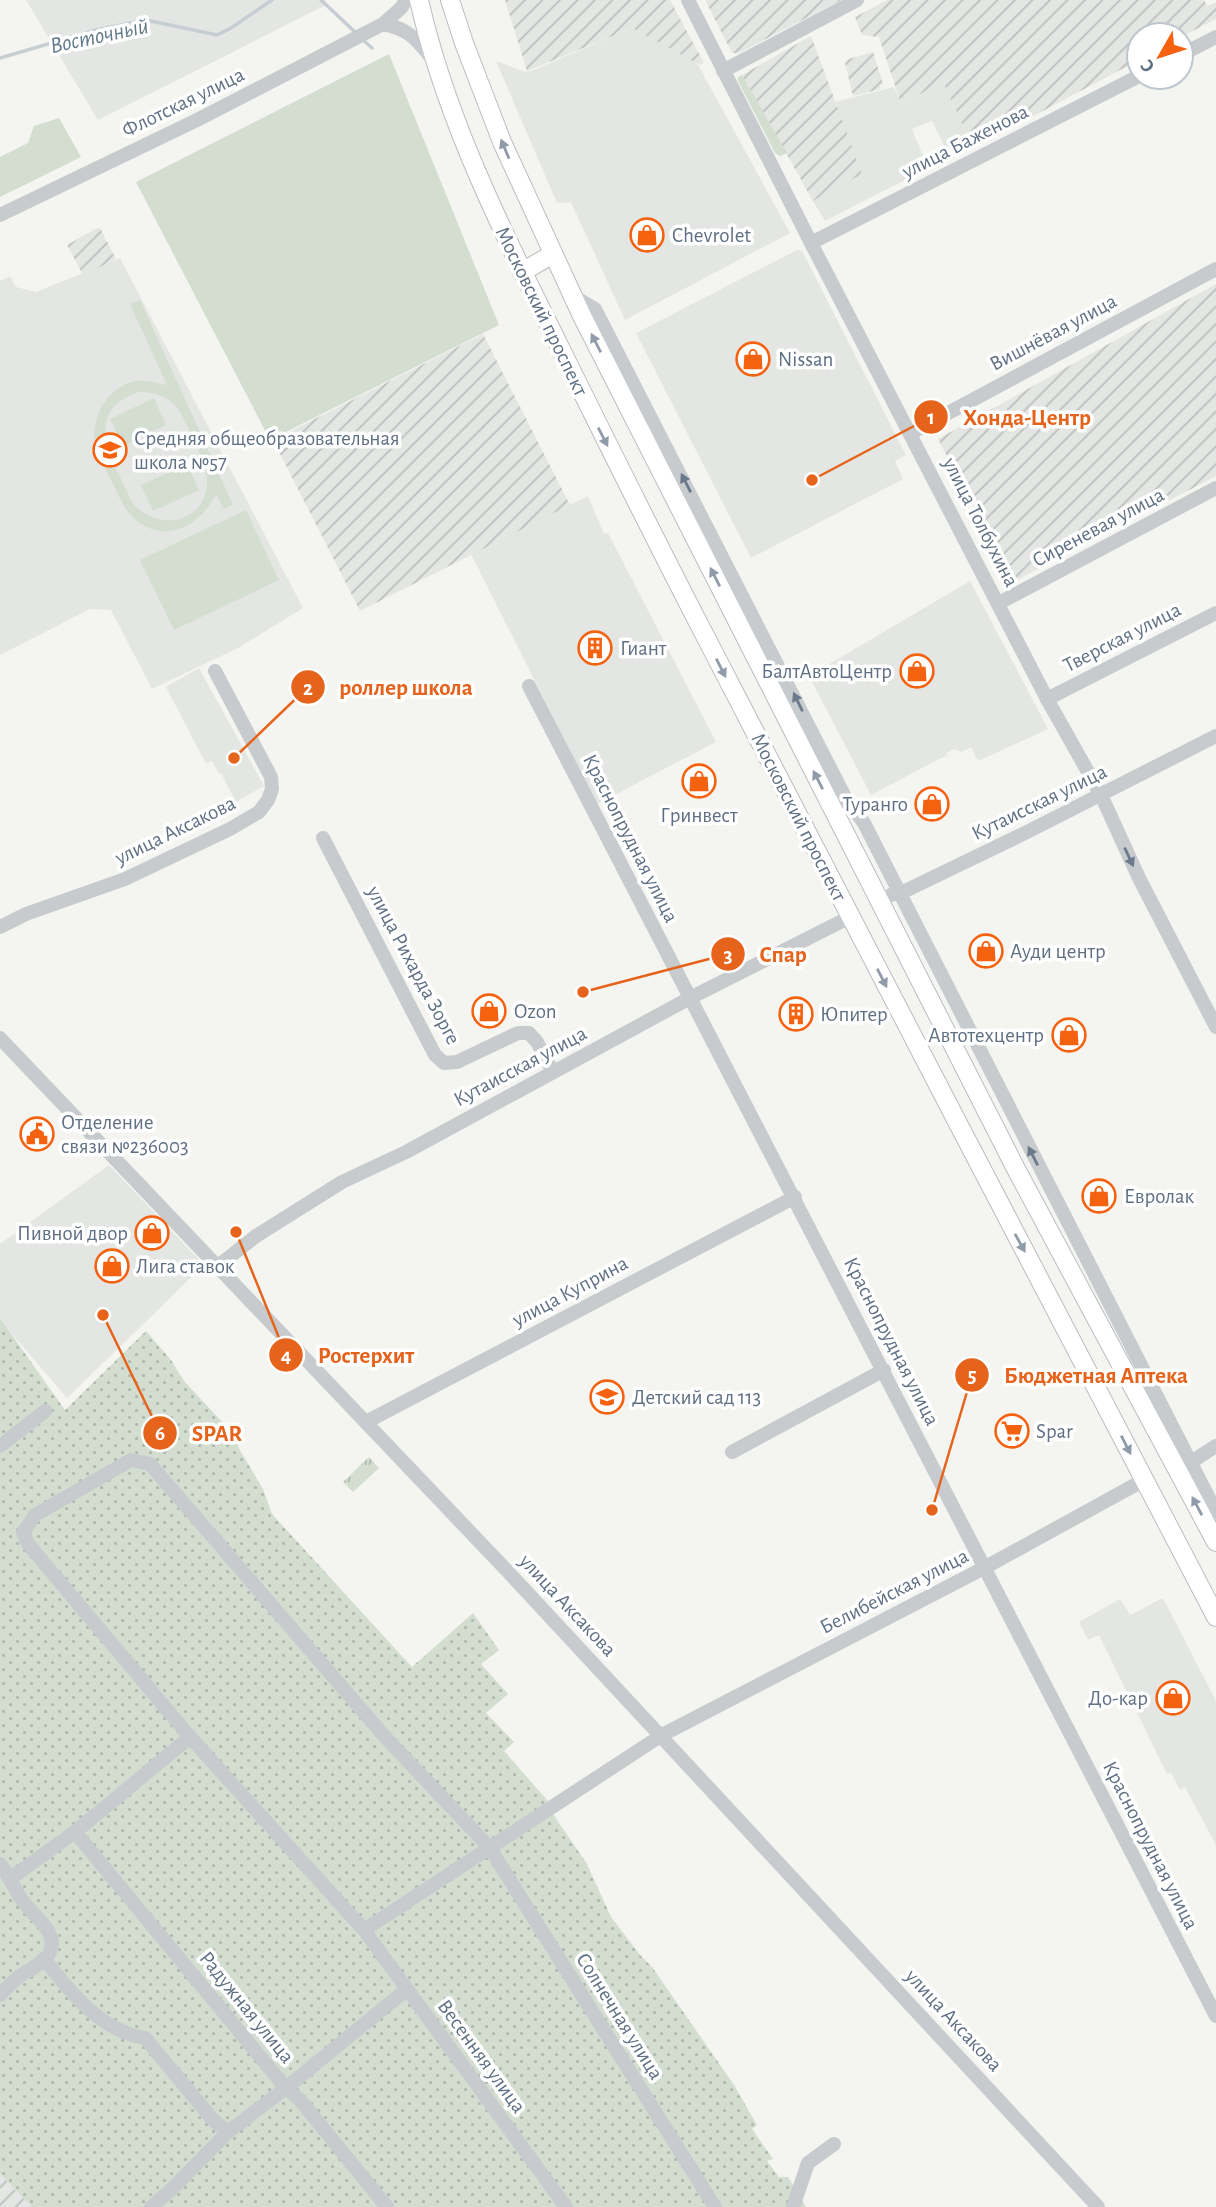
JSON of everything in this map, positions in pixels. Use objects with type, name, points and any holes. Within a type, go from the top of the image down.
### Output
[{"type":"main road","name":"Московский проспект","points":[[419,0],[435,62],[467,149],[522,272],[620,471],[1216,1617]]},
{"type":"main road","name":"Московский проспект","points":[[450,0],[502,142],[552,254],[1015,1167],[1103,1335],[1185,1466],[1216,1542]]},
{"type":"main road","points":[[522,272],[552,254]]},
{"type":"main road","points":[[988,1183],[1015,1167]]},
{"type":"street","name":"Флотская улица","points":[[0,215],[197,120],[383,24],[406,0]]},
{"type":"street","name":"улица Толбухина","points":[[688,0],[1047,699],[1101,795],[1139,878],[1216,1027]]},
{"type":"street","points":[[723,71],[857,0]]},
{"type":"street","points":[[383,24],[400,27],[413,35],[435,62]]},
{"type":"street","points":[[1195,48],[1216,37]]},
{"type":"street","name":"улица Баженова","points":[[811,243],[1125,83]]},
{"type":"street","name":"Вишнёвая улица","points":[[911,433],[1216,269]]},
{"type":"street","points":[[573,296],[595,309],[845,797],[864,823],[1178,1435],[1185,1466],[1216,1512]]},
{"type":"street","name":"Сиреневая улица","points":[[999,603],[1216,488]]},
{"type":"street","name":"Тверская улица","points":[[1047,699],[1216,613]]},
{"type":"street","name":"улица Аксакова","points":[[0,927],[26,914],[125,879],[230,829],[259,812],[272,789],[271,777],[215,671]]},
{"type":"street","name":"Краснопрудная улица","points":[[529,685],[1216,2016]]},
{"type":"street","name":"Кутаисская улица","points":[[878,899],[899,892],[1101,795],[1216,736]]},
{"type":"street","name":"улица Рихарда Зорге","points":[[323,838],[435,1055],[444,1063],[457,1062],[518,1033],[529,1033],[553,1072]]},
{"type":"street","name":"Кутаисская улица","points":[[218,1266],[256,1236],[342,1182],[406,1152],[690,998],[850,917]]},
{"type":"street","name":"улица Аксакова","points":[[0,1038],[662,1735],[1098,2207]]},
{"type":"street","points":[[971,1082],[990,1070]]},
{"type":"street","name":"улица Куприна","points":[[366,1422],[795,1197]]},
{"type":"street","points":[[1103,1335],[1120,1326]]},
{"type":"street","points":[[732,1452],[884,1370]]},
{"type":"street","points":[[0,1446],[45,1410]]},
{"type":"street","points":[[1178,1435],[1190,1443],[1216,1445]]},
{"type":"street","points":[[1185,1466],[1216,1445]]},
{"type":"street","name":"Солнечная улица","points":[[190,1737],[29,1545],[23,1533],[35,1515],[131,1460],[150,1464],[387,1738],[489,1847],[715,2207]]},
{"type":"street","name":"Белибейская улица","points":[[364,1930],[662,1735],[984,1568],[1144,1480]]},
{"type":"street","points":[[11,1878],[75,1832],[190,1737]]},
{"type":"street","name":"Весенняя улица","points":[[190,1737],[364,1930],[566,2207]]},
{"type":"street","name":"Радужная улица","points":[[75,1832],[387,2207]]},
{"type":"street","points":[[0,1864],[11,1878],[20,1900],[40,1918],[52,1941],[51,1951],[45,1960],[18,1977],[0,1994]]},
{"type":"street","points":[[45,1960],[79,2002],[126,2035],[145,2038],[213,2120],[228,2132]]},
{"type":"street","points":[[160,2205],[228,2132],[407,1989]]},
{"type":"street","points":[[793,2207],[808,2163],[834,2144]]},
{"type":"shaded area","points":[[26,0],[325,0],[326,5],[98,120]]},
{"type":"shaded area","points":[[505,0],[670,0],[704,63],[700,65],[632,28],[527,71]]},
{"type":"shaded area","points":[[705,0],[841,0],[739,53],[732,53]]},
{"type":"shaded area","points":[[887,0],[1204,0],[1207,6],[1216,2],[1216,19],[1195,30],[1195,21],[1125,21],[1125,67],[973,148],[943,82],[901,104],[879,37],[862,35],[855,17]]},
{"type":"shaded area","points":[[632,28],[697,63],[790,233],[625,320],[571,202],[557,203],[496,61],[525,72],[531,71]]},
{"type":"shaded area","points":[[811,36],[862,174],[813,201],[742,75]]},
{"type":"shaded area","points":[[873,52],[883,84],[880,85],[881,89],[853,96],[845,63],[848,59]]},
{"type":"shaded area","points":[[943,82],[973,148],[951,159],[932,121],[912,129],[928,168],[825,221],[813,201],[862,174],[835,102],[894,87],[901,104]]},
{"type":"shaded area","points":[[100,228],[116,259],[83,275],[67,245]]},
{"type":"shaded area","name":"Nissan","points":[[797,250],[802,251],[906,455],[895,461],[903,479],[751,558],[636,333]]},
{"type":"shaded area","name":"Средняя общеобразовательная школа №57","points":[[120,258],[303,608],[240,647],[152,689],[111,610],[90,609],[0,655],[0,281],[10,276],[16,287],[36,292]]},
{"type":"shaded area","points":[[1216,284],[1216,476],[1013,582],[938,439]]},
{"type":"shaded area","points":[[483,334],[570,505],[360,611],[273,440]]},
{"type":"shaded area","name":"Гиант","points":[[588,496],[604,534],[608,533],[716,742],[597,804],[471,554]]},
{"type":"shaded area","name":"БалтАвтоЦентр","points":[[970,581],[1048,729],[978,761],[971,747],[961,752],[954,749],[946,753],[948,758],[945,756],[871,795],[809,676]]},
{"type":"shaded area","points":[[199,668],[264,786],[236,802],[212,761],[206,764],[166,687]]},
{"type":"shaded area","points":[[109,1165],[204,1265],[67,1398],[0,1320],[0,1244]]},
{"type":"shaded area","points":[[1163,1598],[1216,1701],[1216,1845],[1185,1787],[1180,1790],[1171,1773],[1167,1774],[1099,1635],[1088,1640],[1079,1622],[1120,1599],[1130,1615]]},
{"type":"shaded area","points":[[0,2174],[32,2207],[0,2207]]},
{"type":"green space","points":[[389,54],[499,325],[270,440],[136,182]]},
{"type":"green space","points":[[742,75],[787,153],[780,156],[775,153],[738,81],[738,77]]},
{"type":"green space","points":[[59,118],[81,157],[0,197],[0,157],[28,143],[34,126]]},
{"type":"green space","points":[[140,300],[233,505],[224,509],[216,494],[202,514],[183,527],[173,530],[150,528],[129,514],[102,463],[95,443],[94,433],[99,413],[109,396],[117,389],[135,381],[167,385],[130,304]],"holes":[[[139,392],[164,397],[177,407],[201,455],[207,482],[204,496],[198,507],[189,515],[178,519],[154,518],[142,512],[132,502],[111,456],[106,425],[110,412],[121,401]]]},
{"type":"green space","points":[[154,398],[166,425],[123,446],[110,419]]},
{"type":"green space","points":[[187,464],[199,490],[153,511],[141,485]]},
{"type":"green space","points":[[246,510],[279,580],[174,630],[140,560]]},
{"type":"green space","points":[[0,1318],[65,1410],[146,1331],[171,1360],[184,1381],[239,1440],[238,1447],[263,1489],[272,1514],[412,1667],[473,1613],[499,1650],[481,1664],[508,1694],[486,1713],[514,1742],[504,1751],[547,1800],[555,1817],[587,1864],[611,1917],[652,1967],[734,2085],[757,2125],[752,2129],[773,2159],[767,2161],[779,2177],[788,2177],[806,2207],[32,2207],[0,2174]]},
{"type":"green space","points":[[369,1457],[379,1468],[353,1492],[343,1482]]},
{"type":"waterway","name":"Восточный","points":[[0,58],[96,30],[146,20],[217,35],[272,0]]},
{"type":"waterway","name":"Восточный","points":[[321,0],[355,32]]},
{"type":"waterway","name":"Восточный","points":[[363,40],[372,48]]},
{"type":"place","name":"Chevrolet","points":[[647,235]]},
{"type":"place","name":"Nissan","points":[[753,359]]},
{"type":"place","name":"Средняя общеобразовательная школа №57","points":[[110,450]]},
{"type":"place","name":"Хонда-Центр","points":[[812,480]]},
{"type":"place","name":"Гиант","points":[[595,648]]},
{"type":"place","name":"БалтАвтоЦентр","points":[[917,671]]},
{"type":"place","name":"роллер школа","points":[[234,758]]},
{"type":"place","name":"Гринвест","points":[[699,781]]},
{"type":"place","name":"Туранго","points":[[932,804]]},
{"type":"place","name":"Ауди центр","points":[[986,951]]},
{"type":"place","name":"Спар","points":[[583,992]]},
{"type":"place","name":"Ozon","points":[[489,1011]]},
{"type":"place","name":"Юпитер","points":[[796,1014]]},
{"type":"place","name":"Автотехцентр","points":[[1069,1035]]},
{"type":"place","name":"Отделение связи №236003","points":[[37,1134]]},
{"type":"place","name":"Евролак","points":[[1099,1196]]},
{"type":"place","name":"Ростерхит","points":[[236,1232]]},
{"type":"place","name":"Пивной двор","points":[[152,1233]]},
{"type":"place","name":"Лига ставок","points":[[112,1266]]},
{"type":"place","name":"SPAR","points":[[103,1315]]},
{"type":"place","name":"Детский сад 113","points":[[607,1397]]},
{"type":"place","name":"Spar","points":[[1012,1431]]},
{"type":"place","name":"Бюджетная Аптека","points":[[932,1510]]},
{"type":"place","name":"До-кар","points":[[1173,1698]]}]
